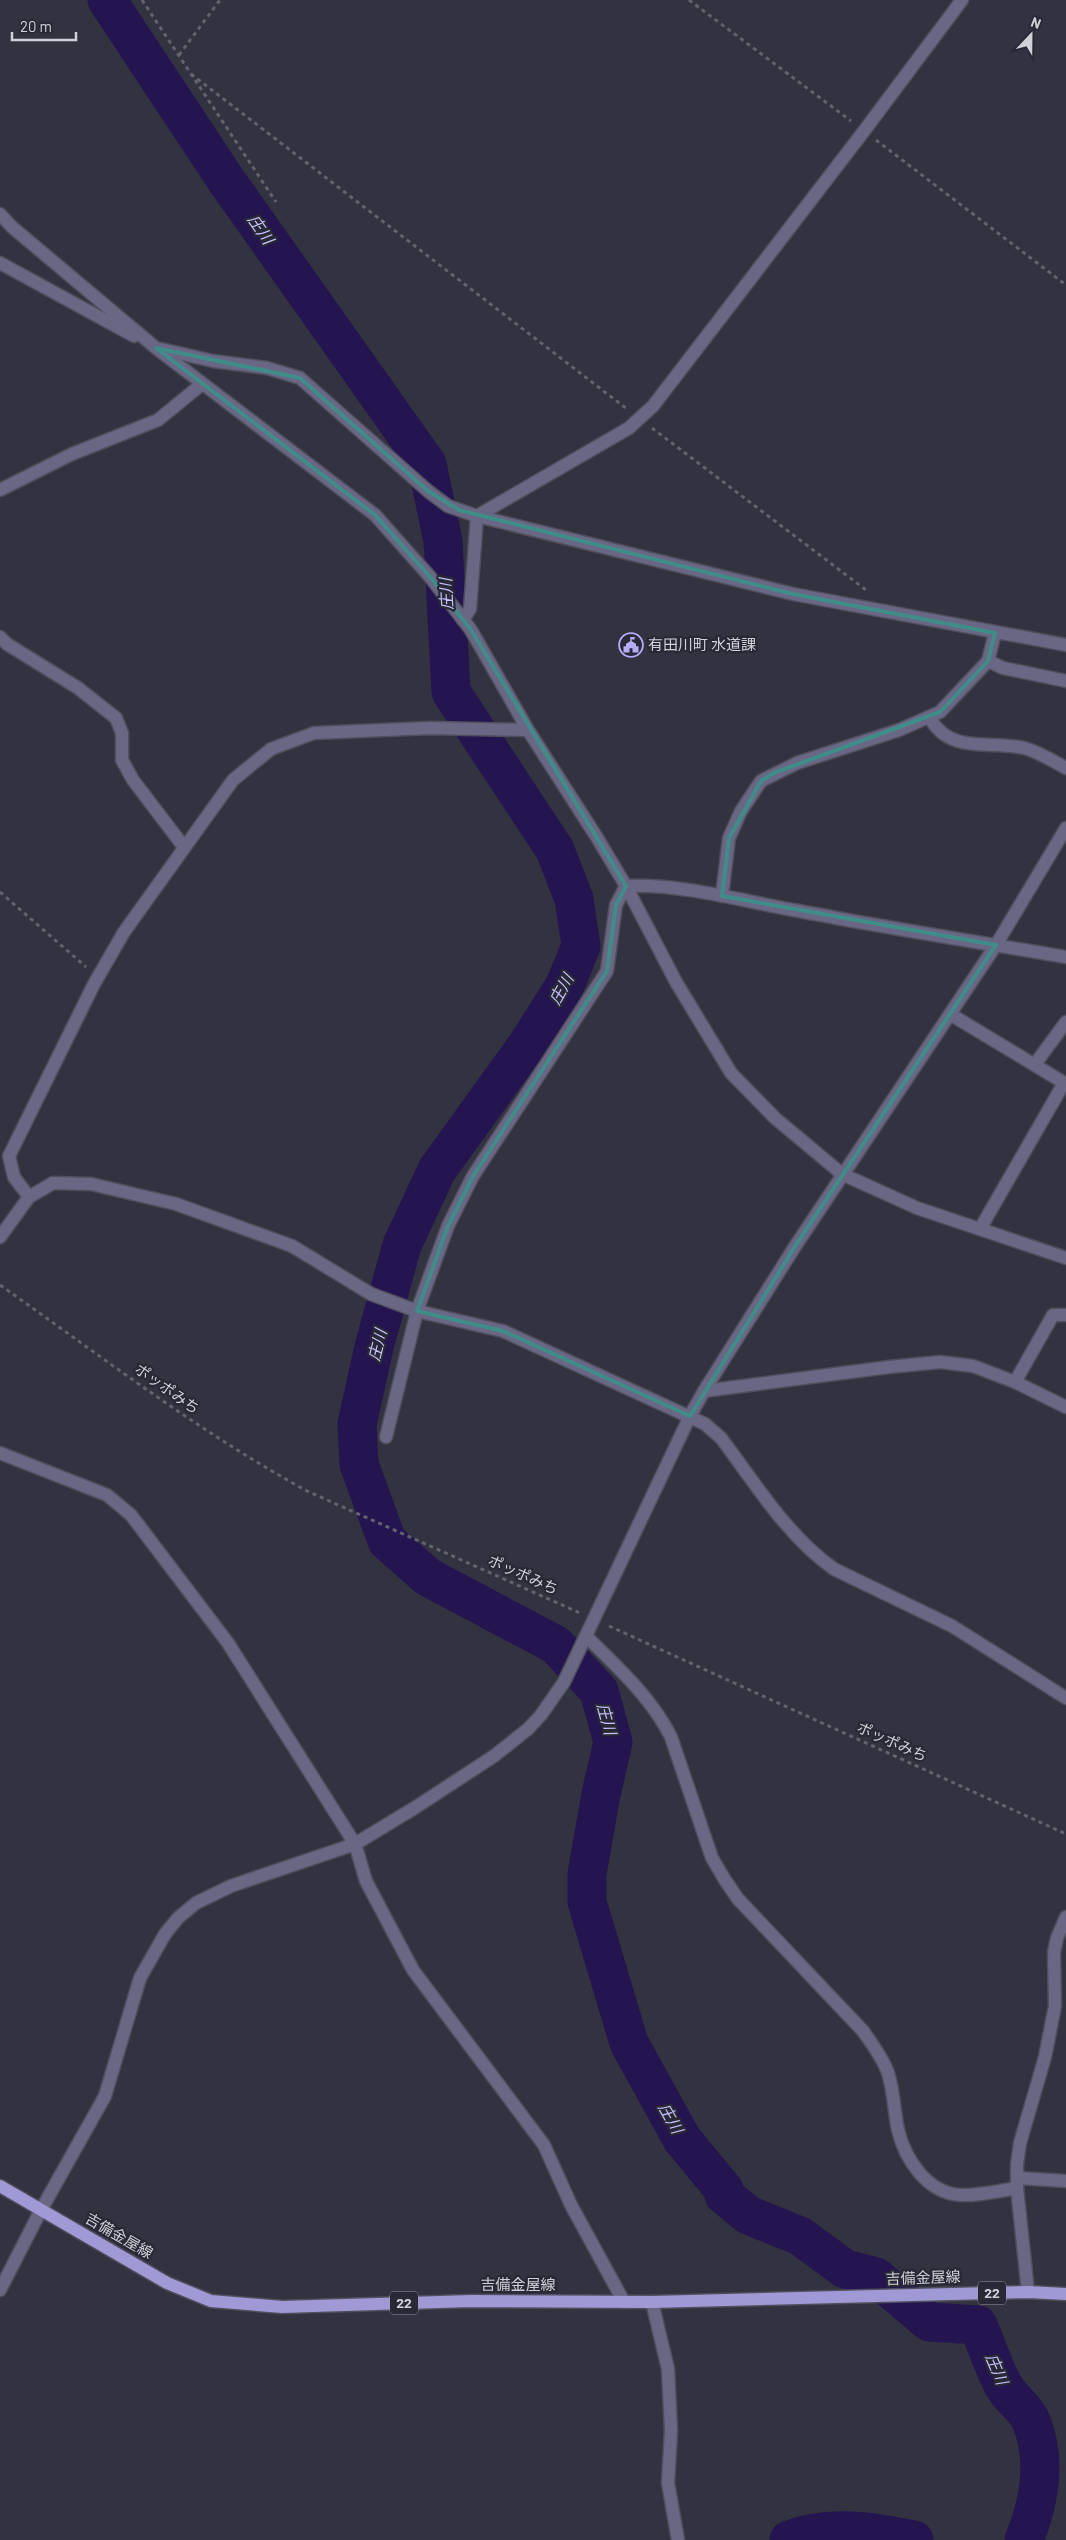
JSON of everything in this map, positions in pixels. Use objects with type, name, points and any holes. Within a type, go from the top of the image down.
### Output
[{"type":"main road","name":"吉備金屋線","points":[[0,2186],[167,2283],[211,2301],[282,2307],[471,2301],[652,2302],[1028,2292],[1066,2294]]},
{"type":"street","points":[[476,516],[629,428],[653,406],[962,0]]},
{"type":"street","points":[[0,214],[12,227],[156,348],[375,515],[431,578],[463,620],[528,730],[626,886],[676,982],[731,1073],[775,1118],[842,1174],[917,1208],[1066,1258]]},
{"type":"street","points":[[0,263],[156,348],[213,361],[268,368],[300,378],[428,491],[448,506],[476,516],[793,594],[1066,645]]},
{"type":"street","points":[[0,490],[72,454],[158,420],[202,384]]},
{"type":"street","points":[[463,620],[470,609],[476,516]]},
{"type":"street","points":[[722,896],[729,838],[740,811],[761,782],[797,763],[930,718],[940,712],[988,661],[996,633]]},
{"type":"street","points":[[0,637],[7,644],[78,688],[116,718],[122,733],[122,760],[133,780],[184,847]]},
{"type":"street","points":[[988,661],[1004,668],[1066,681]]},
{"type":"street","points":[[930,718],[934,725],[955,741],[974,745],[1025,748],[1066,768]]},
{"type":"street","points":[[29,1197],[14,1177],[9,1156],[98,978],[124,932],[233,780],[271,749],[314,733],[430,728],[528,730]]},
{"type":"street","points":[[0,2290],[41,2210],[105,2096],[140,1978],[165,1934],[178,1918],[196,1903],[231,1886],[355,1844],[494,1756],[528,1729],[541,1714],[564,1682],[587,1637],[690,1416],[704,1391],[842,1174],[996,945],[1066,828]]},
{"type":"street","points":[[626,886],[654,885],[1066,957]]},
{"type":"street","points":[[386,1437],[417,1311],[448,1226],[473,1176],[607,971],[616,905],[626,886]]},
{"type":"street","points":[[950,1014],[1065,1083],[980,1229]]},
{"type":"street","points":[[1035,1064],[1066,1022]]},
{"type":"street","points":[[0,1237],[29,1197],[53,1182],[91,1184],[176,1204],[292,1246],[371,1294],[417,1311],[503,1331],[705,1424],[721,1438],[800,1542],[817,1557],[834,1569],[952,1626],[1066,1698]]},
{"type":"street","points":[[1015,1382],[1053,1315],[1066,1314]]},
{"type":"street","points":[[704,1391],[940,1362],[973,1366],[1015,1382],[1066,1407]]},
{"type":"street","points":[[0,1453],[107,1495],[131,1515],[228,1643],[355,1844],[366,1881],[413,1970],[544,2145],[571,2206],[624,2302]]},
{"type":"street","points":[[587,1637],[648,1699],[662,1719],[671,1737],[712,1858],[738,1899],[863,2031],[875,2047],[888,2071],[894,2096],[898,2129],[908,2155],[917,2171],[930,2183],[958,2195],[1017,2183],[1066,2181]]},
{"type":"street","points":[[1028,2292],[1017,2183],[1020,2143],[1051,2030],[1055,2006],[1054,1952],[1057,1938],[1066,1917]]},
{"type":"street","points":[[652,2302],[664,2345],[670,2392],[671,2431],[668,2483],[678,2540]]},
{"type":"path","points":[[142,0],[276,202]]},
{"type":"path","points":[[179,56],[220,0]]},
{"type":"path","points":[[689,0],[1066,285]]},
{"type":"path","points":[[191,74],[874,596],[872,609]]},
{"type":"path","points":[[0,892],[98,978]]},
{"type":"path","name":"ポッポみち","points":[[0,1285],[237,1451],[307,1491],[594,1619],[1066,1834]]},
{"type":"highlighted area","points":[[156,348],[300,378],[428,491],[459,510],[793,594],[995,633],[988,661],[940,712],[774,773],[761,781],[729,838],[722,896],[996,945],[794,1248],[690,1416],[503,1331],[417,1311],[448,1226],[473,1176],[607,971],[616,905],[626,886],[471,630],[431,578],[375,515]]},
{"type":"waterway","name":"庄川","points":[[107,0],[226,180],[427,464],[443,541],[451,692],[555,850],[574,899],[581,946],[565,985],[527,1045],[437,1170],[402,1245],[374,1347],[357,1424],[359,1464],[387,1541],[428,1577],[556,1645],[599,1691],[613,1742],[601,1794],[587,1874],[587,1902],[629,2043],[682,2139],[724,2190],[724,2195],[748,2215],[800,2236],[845,2269],[876,2277],[929,2322],[978,2325],[1003,2385],[1029,2417],[1036,2436],[1039,2451],[1039,2481],[1034,2511],[1024,2540]]},
{"type":"waterway","name":"庄川","points":[[789,2540],[804,2535],[836,2531],[867,2532],[914,2540]]},
{"type":"place","name":"有田川町 水道課","points":[[631,645]]}]
